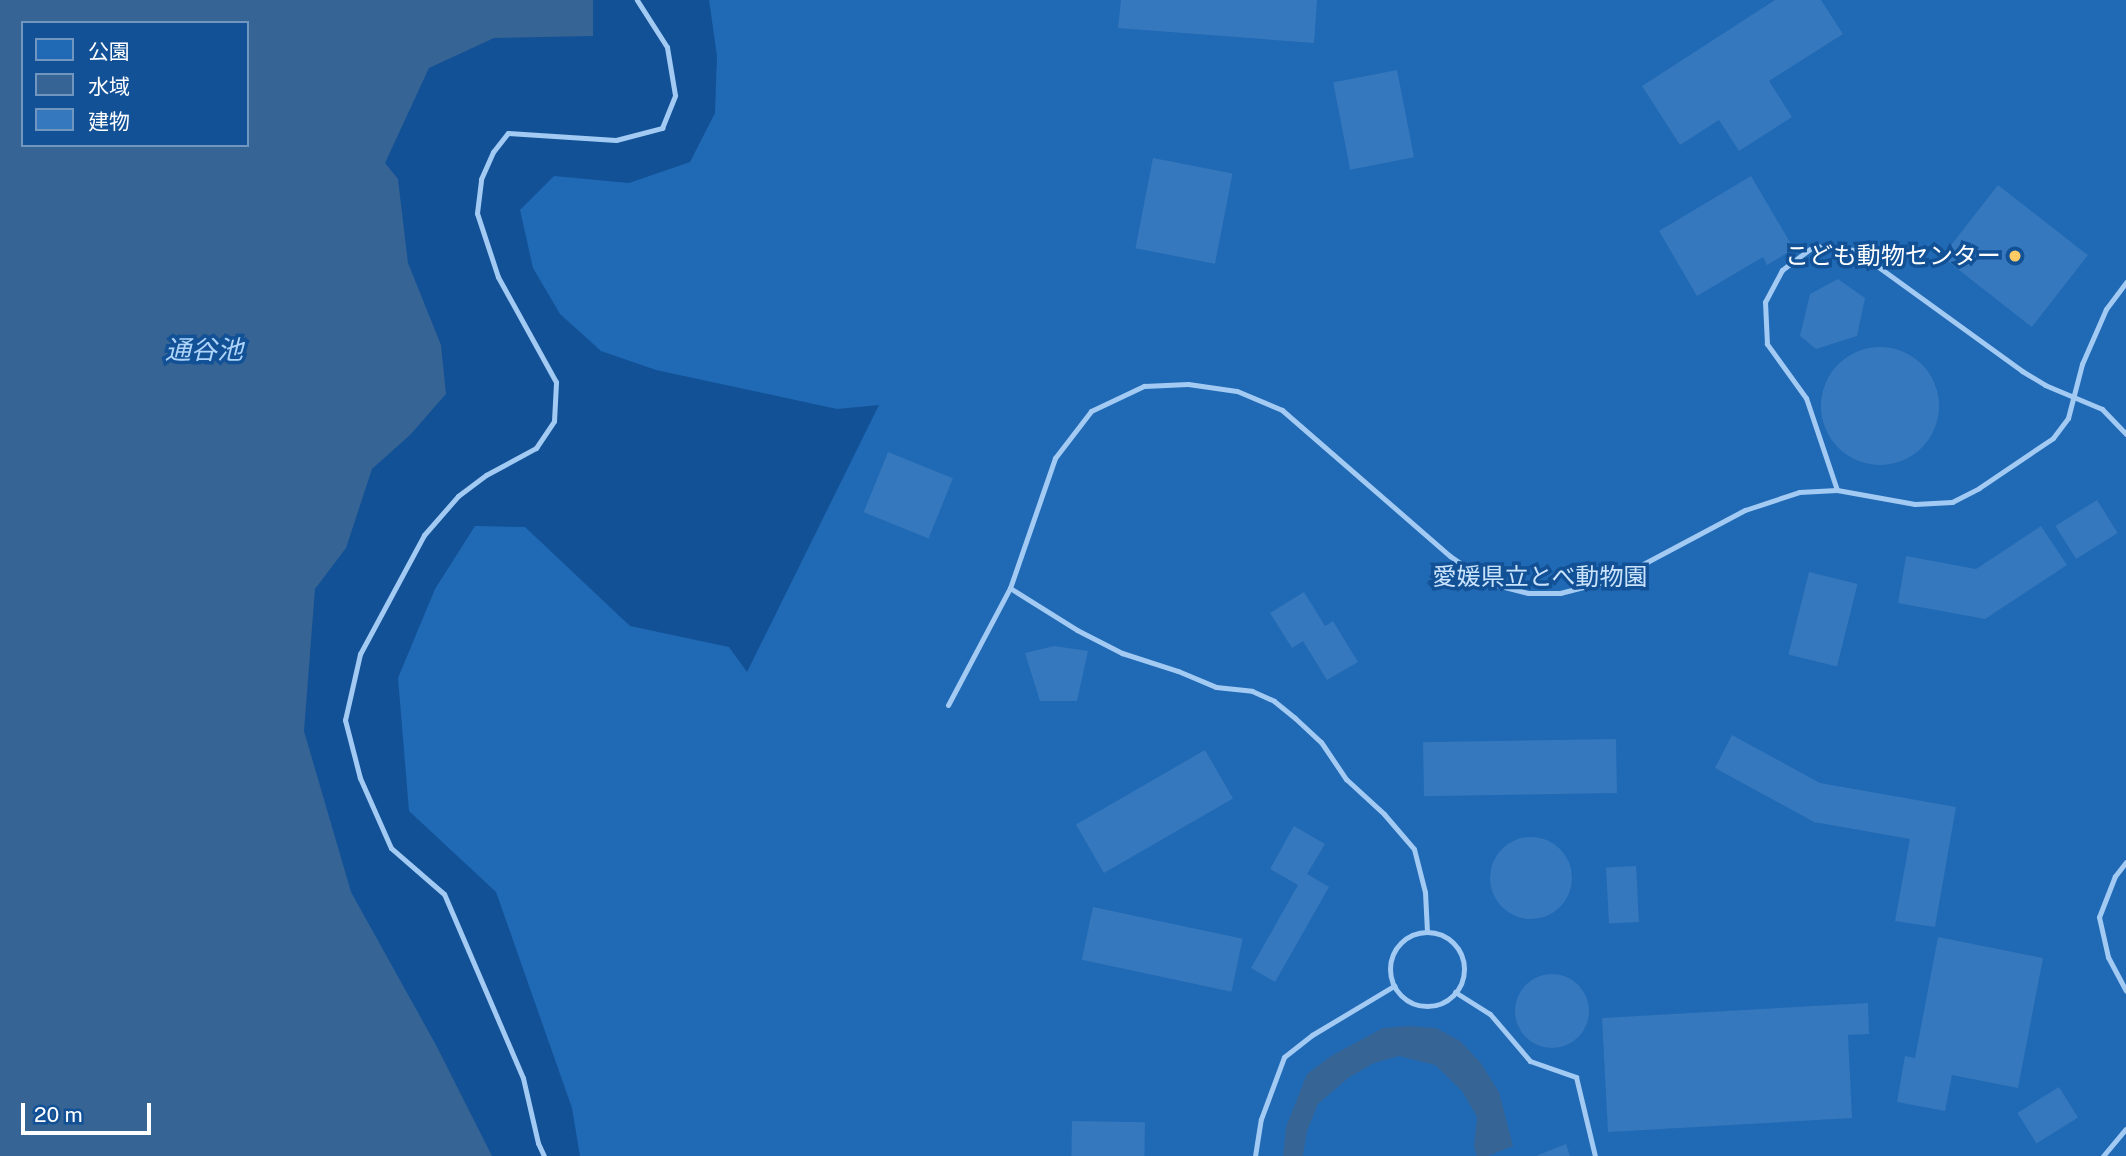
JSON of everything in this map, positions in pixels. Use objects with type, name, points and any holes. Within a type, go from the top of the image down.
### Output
[{"type":"lane","points":[[544,1156],[538,1143],[523,1078],[444,894],[391,848],[360,778],[345,720],[360,654],[424,536],[458,496],[486,475],[536,447],[554,421],[556,382],[498,277],[477,213],[481,178],[493,152],[508,133],[616,140],[662,128],[675,95],[667,47],[637,0]]},
{"type":"lane","points":[[1837,490],[1806,398],[1767,344],[1765,302],[1782,270],[1814,246],[1855,250],[2022,371],[2102,410],[2126,433]]},
{"type":"lane","points":[[948,705],[1010,588],[1055,458],[1091,411],[1144,386],[1188,384],[1237,391],[1282,410],[1450,556],[1489,583],[1528,593],[1560,593],[1615,579],[1745,510],[1799,492],[1837,490],[1915,504],[1952,502],[1979,488],[2053,438],[2068,418],[2082,364],[2106,310],[2126,282]]},
{"type":"lane","points":[[1010,588],[1077,630],[1122,653],[1178,671],[1216,687],[1252,691],[1274,701],[1321,742],[1346,779],[1384,814],[1415,849],[1425,892],[1427,932]]},
{"type":"lane","points":[[2126,862],[2115,876],[2099,917],[2108,957],[2126,991]]},
{"type":"lane","points":[[1427,932],[1445,936],[1462,955],[1462,980],[1455,992],[1438,1004],[1427,1006],[1405,999],[1394,986],[1390,968],[1392,956],[1408,936],[1427,932]]},
{"type":"lane","points":[[1255,1156],[1261,1119],[1284,1057],[1312,1035],[1394,986]]},
{"type":"lane","points":[[1455,992],[1490,1014],[1530,1061],[1576,1077],[1595,1156]]},
{"type":"lane","points":[[2103,1156],[2126,1129]]},
{"type":"green space","name":"愛媛県立とべ動物園","points":[[709,0],[2126,0],[2126,1156],[580,1156],[572,1108],[496,892],[409,811],[398,678],[435,589],[475,526],[525,527],[630,626],[729,647],[747,672],[879,405],[837,409],[656,370],[601,351],[560,314],[533,268],[520,210],[554,176],[629,183],[690,162],[715,113],[717,56]]},
{"type":"water","name":"通谷池","points":[[0,0],[593,0],[593,36],[494,38],[429,68],[385,163],[398,179],[408,263],[441,345],[446,394],[410,435],[372,469],[346,548],[315,589],[304,731],[351,892],[436,1045],[492,1156],[0,1156]]},
{"type":"water","points":[[1383,1028],[1436,1028],[1460,1041],[1480,1062],[1499,1092],[1513,1146],[1488,1156],[1477,1156],[1474,1147],[1477,1117],[1462,1091],[1435,1065],[1399,1056],[1374,1063],[1348,1078],[1318,1104],[1307,1131],[1303,1156],[1283,1156],[1286,1127],[1307,1074],[1331,1056]]},
{"type":"building","points":[[1121,0],[1317,0],[1314,43],[1118,28]]},
{"type":"building","points":[[1775,0],[1821,0],[1843,34],[1769,81],[1792,117],[1739,151],[1719,120],[1680,145],[1642,86]]},
{"type":"building","points":[[1397,70],[1414,157],[1350,170],[1333,82]]},
{"type":"building","points":[[1153,158],[1233,173],[1215,264],[1135,248]]},
{"type":"building","points":[[1751,176],[1794,249],[1767,265],[1763,257],[1697,296],[1659,231]]},
{"type":"building","name":"こども動物センター","points":[[1998,185],[2088,255],[2032,327],[1942,257]]},
{"type":"building","points":[[1838,279],[1865,298],[1857,336],[1816,349],[1800,336],[1810,294]]},
{"type":"building","points":[[1880,347],[1903,351],[1922,364],[1935,383],[1939,406],[1935,429],[1922,448],[1903,461],[1880,465],[1857,461],[1838,448],[1825,429],[1821,406],[1825,383],[1838,364],[1857,351]]},
{"type":"building","points":[[888,452],[953,478],[929,538],[864,512]]},
{"type":"building","points":[[2097,500],[2118,533],[2076,559],[2055,526]]},
{"type":"building","points":[[2041,526],[2067,565],[1985,619],[1898,603],[1906,556],[1976,569]]},
{"type":"building","points":[[1809,572],[1858,584],[1837,667],[1788,654]]},
{"type":"building","points":[[1304,592],[1325,626],[1333,621],[1358,662],[1327,680],[1303,641],[1292,648],[1270,613]]},
{"type":"building","points":[[1054,646],[1088,651],[1077,701],[1040,701],[1025,653]]},
{"type":"building","points":[[1732,735],[1820,783],[1956,807],[1935,927],[1895,921],[1910,839],[1814,822],[1715,768]]},
{"type":"building","points":[[1616,739],[1617,793],[1424,796],[1423,742]]},
{"type":"building","points":[[1205,750],[1233,798],[1104,873],[1076,824]]},
{"type":"building","points":[[1294,826],[1325,844],[1307,874],[1329,887],[1275,982],[1251,968],[1298,885],[1270,869]]},
{"type":"building","points":[[1523,837],[1539,837],[1554,844],[1565,855],[1572,870],[1569,894],[1560,907],[1539,919],[1523,919],[1508,912],[1497,901],[1490,886],[1490,870],[1497,855],[1508,844]]},
{"type":"building","points":[[1636,866],[1639,922],[1609,923],[1606,868]]},
{"type":"building","points":[[1093,907],[1243,939],[1231,992],[1082,960]]},
{"type":"building","points":[[1938,937],[2043,958],[2018,1088],[1952,1075],[1945,1111],[1897,1102],[1905,1056],[1915,1058]]},
{"type":"building","points":[[1552,974],[1566,977],[1578,985],[1586,997],[1589,1011],[1586,1025],[1578,1037],[1566,1045],[1552,1048],[1538,1045],[1526,1037],[1518,1025],[1515,1011],[1518,997],[1526,985],[1538,977]]},
{"type":"building","points":[[1868,1003],[1869,1034],[1848,1035],[1852,1118],[1608,1132],[1602,1018]]},
{"type":"building","points":[[2059,1087],[2078,1118],[2037,1143],[2017,1113]]},
{"type":"building","points":[[1072,1121],[1145,1122],[1144,1156],[1071,1156]]},
{"type":"building","points":[[1566,1144],[1570,1156],[1536,1156]]},
{"type":"place","name":"こども動物センター","points":[[2015,256]]}]
